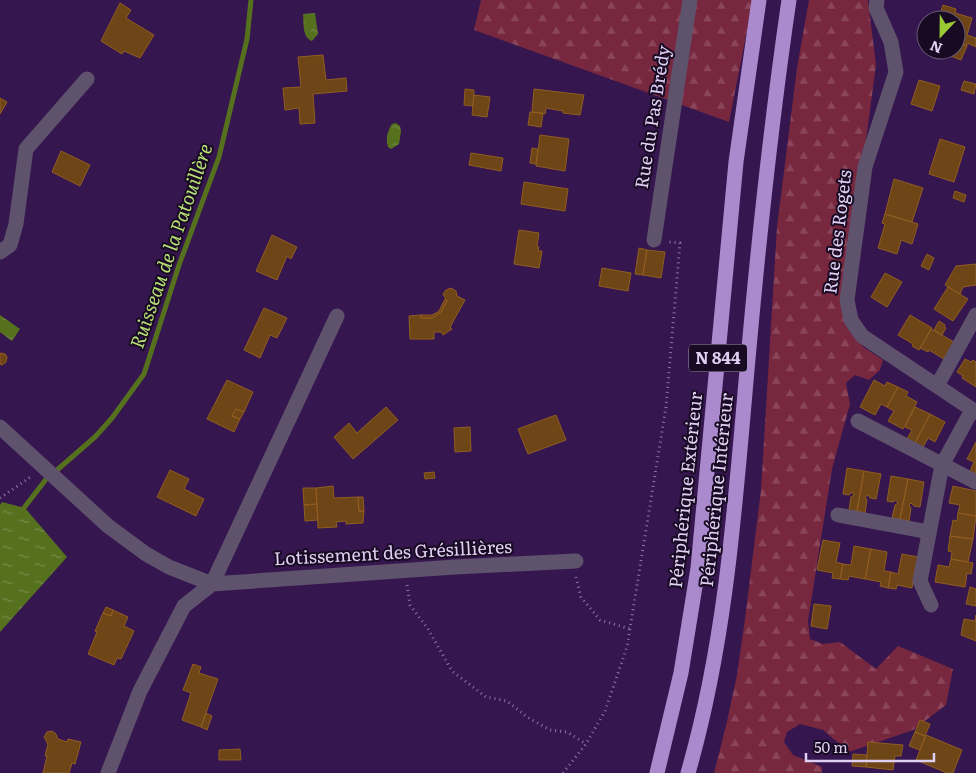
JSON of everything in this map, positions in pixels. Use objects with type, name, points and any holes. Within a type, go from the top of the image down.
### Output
[{"type":"highway","name":"Périphérique Extérieur","points":[[657,773],[681,673],[698,568],[736,162],[759,0]]},
{"type":"highway","name":"Périphérique Intérieur","points":[[688,773],[710,683],[726,594],[767,166],[789,0]]},
{"type":"street","name":"Rue du Pas Brédy","points":[[654,240],[690,0]]},
{"type":"street","name":"Rue des Rogets","points":[[877,0],[876,8],[892,42],[896,72],[865,167],[847,300],[851,320],[862,336],[974,411]]},
{"type":"street","points":[[0,252],[10,244],[16,224],[26,149],[87,79]]},
{"type":"street","points":[[938,386],[976,315]]},
{"type":"street","points":[[108,773],[140,691],[184,606],[212,584],[337,316]]},
{"type":"street","points":[[931,605],[920,582],[942,464],[974,411]]},
{"type":"street","points":[[858,421],[976,482]]},
{"type":"street","name":"Lotissement des Grésillières","points":[[0,427],[108,526],[146,554],[169,567],[212,584],[405,570],[576,561]]},
{"type":"street","points":[[838,515],[929,532]]},
{"type":"path","points":[[563,773],[586,744],[605,711],[627,647],[666,407],[680,244],[654,240]]},
{"type":"path","points":[[0,498],[45,468]]},
{"type":"path","points":[[576,561],[578,592],[587,606],[600,620],[630,628]]},
{"type":"path","points":[[405,570],[410,605],[428,629],[452,671],[486,697],[507,701],[527,717],[550,730],[567,732],[586,744]]},
{"type":"green space","points":[[481,0],[753,0],[729,122],[474,30]]},
{"type":"green space","points":[[809,0],[868,0],[876,65],[843,312],[862,346],[883,360],[880,370],[869,380],[855,375],[846,383],[850,404],[832,469],[808,621],[810,639],[823,644],[840,642],[876,669],[898,646],[953,669],[946,705],[913,730],[849,752],[823,730],[800,724],[787,732],[784,742],[793,755],[822,767],[822,773],[714,773],[737,675],[761,490],[777,227],[797,68]]},
{"type":"water","points":[[315,13],[318,34],[312,41],[305,33],[303,14]]},
{"type":"water","points":[[396,123],[400,126],[401,131],[399,144],[391,149],[387,144],[387,135],[392,124]]},
{"type":"water","points":[[0,315],[20,329],[12,341],[0,332]]},
{"type":"water","points":[[2,502],[25,508],[67,557],[0,632],[0,505]]},
{"type":"building","points":[[120,3],[131,10],[126,18],[154,35],[140,58],[124,51],[122,54],[101,41]]},
{"type":"building","points":[[943,5],[956,9],[956,10],[941,10]]},
{"type":"building","points":[[966,16],[972,18],[967,35],[976,38],[976,47],[967,43],[967,46]]},
{"type":"building","points":[[323,55],[326,80],[346,78],[347,91],[313,94],[315,123],[300,124],[299,108],[285,110],[283,88],[301,87],[298,57]]},
{"type":"building","points":[[919,80],[940,86],[932,111],[911,104]]},
{"type":"building","points":[[964,81],[976,84],[974,94],[961,90]]},
{"type":"building","points":[[465,89],[474,90],[473,106],[464,105]]},
{"type":"building","points":[[534,89],[584,95],[580,115],[546,108],[545,114],[532,112]]},
{"type":"building","points":[[474,95],[490,97],[487,117],[472,115]]},
{"type":"building","points":[[0,98],[7,102],[0,114]]},
{"type":"building","points":[[530,112],[543,113],[541,127],[528,125]]},
{"type":"building","points":[[540,135],[569,139],[565,171],[536,166]]},
{"type":"building","points":[[940,139],[965,147],[954,182],[929,174]]},
{"type":"building","points":[[532,148],[538,149],[536,164],[530,163]]},
{"type":"building","points":[[61,151],[90,165],[80,186],[52,172]]},
{"type":"building","points":[[471,153],[503,158],[501,171],[469,165]]},
{"type":"building","points":[[894,179],[923,188],[912,222],[885,214]]},
{"type":"building","points":[[524,182],[568,189],[565,211],[521,204]]},
{"type":"building","points":[[955,191],[966,195],[964,202],[953,198]]},
{"type":"building","points":[[885,214],[918,224],[912,244],[901,240],[897,254],[878,248],[885,224],[882,223]]},
{"type":"building","points":[[519,230],[539,233],[537,246],[539,247],[538,251],[542,251],[539,268],[514,264]]},
{"type":"building","points":[[272,235],[297,247],[291,259],[287,256],[277,280],[256,271]]},
{"type":"building","points":[[639,248],[647,250],[643,275],[635,274]]},
{"type":"building","points":[[647,250],[665,252],[661,278],[643,275]]},
{"type":"building","points":[[927,254],[934,258],[929,270],[921,266]]},
{"type":"building","points":[[976,264],[976,285],[963,287],[960,294],[945,285],[956,266]]},
{"type":"building","points":[[602,268],[631,273],[628,291],[599,286]]},
{"type":"building","points":[[885,273],[902,282],[887,307],[871,297]]},
{"type":"building","points":[[948,287],[968,299],[953,321],[934,309]]},
{"type":"building","points":[[451,288],[456,291],[457,296],[465,300],[450,327],[452,329],[443,335],[441,332],[434,332],[434,339],[410,339],[409,316],[421,315],[421,318],[432,318],[441,312],[447,301],[443,294]]},
{"type":"building","points":[[445,299],[447,301],[441,312],[432,318],[421,318],[421,315],[432,315],[439,311]]},
{"type":"building","points":[[264,308],[287,318],[277,338],[270,335],[260,358],[244,350]]},
{"type":"building","points":[[910,315],[932,328],[919,350],[898,335]]},
{"type":"building","points":[[939,321],[946,328],[942,335],[934,330]]},
{"type":"building","points":[[931,329],[954,342],[944,359],[929,350],[928,352],[920,348]]},
{"type":"building","points":[[0,353],[5,354],[7,357],[6,362],[2,365],[0,364]]},
{"type":"building","points":[[965,359],[976,362],[976,387],[962,378],[963,376],[957,372]]},
{"type":"building","points":[[227,380],[253,392],[244,412],[236,409],[232,416],[240,419],[234,432],[207,419]]},
{"type":"building","points":[[874,380],[885,386],[887,382],[898,387],[887,407],[881,404],[875,415],[860,407]]},
{"type":"building","points":[[898,387],[908,392],[906,396],[917,402],[903,429],[888,421],[894,411],[887,407]]},
{"type":"building","points":[[386,407],[398,420],[353,459],[334,437],[349,423],[357,433]]},
{"type":"building","points":[[915,407],[930,414],[915,443],[907,439],[912,430],[905,427]]},
{"type":"building","points":[[236,409],[244,412],[240,419],[232,416]]},
{"type":"building","points":[[930,414],[945,422],[935,442],[928,438],[923,447],[915,443]]},
{"type":"building","points":[[556,415],[566,440],[528,454],[518,429]]},
{"type":"building","points":[[470,427],[471,451],[455,452],[454,428]]},
{"type":"building","points":[[976,442],[976,474],[970,471],[974,462],[967,459]]},
{"type":"building","points":[[847,468],[864,471],[857,511],[849,510],[851,497],[854,495],[852,492],[849,495],[843,494]]},
{"type":"building","points":[[170,470],[189,479],[184,489],[204,499],[196,516],[157,497]]},
{"type":"building","points":[[864,471],[881,474],[876,499],[870,498],[868,495],[865,497],[867,500],[865,513],[857,511]]},
{"type":"building","points":[[434,472],[435,478],[425,479],[424,473]]},
{"type":"building","points":[[891,476],[908,479],[900,519],[892,518],[895,505],[898,503],[896,500],[893,502],[887,501]]},
{"type":"building","points":[[908,479],[924,482],[920,507],[914,506],[911,503],[909,505],[911,508],[909,521],[900,519]]},
{"type":"building","points":[[333,486],[334,498],[358,497],[359,511],[364,511],[363,523],[346,524],[346,521],[336,522],[337,527],[318,528],[316,488]]},
{"type":"building","points":[[953,486],[976,491],[976,516],[958,513],[960,505],[949,503]]},
{"type":"building","points":[[303,488],[316,488],[317,504],[304,505]]},
{"type":"building","points":[[358,497],[363,497],[364,511],[359,511]]},
{"type":"building","points":[[317,504],[318,520],[305,521],[304,505]]},
{"type":"building","points":[[958,513],[976,516],[973,539],[950,536],[953,520],[957,521]]},
{"type":"building","points":[[950,536],[973,539],[968,562],[951,559],[952,552],[948,551]]},
{"type":"building","points":[[823,540],[840,543],[836,562],[843,564],[840,579],[832,578],[833,573],[817,570]]},
{"type":"building","points":[[854,546],[871,549],[865,579],[849,576],[848,580],[840,579],[843,564],[851,565]]},
{"type":"building","points":[[871,549],[887,552],[884,571],[891,572],[888,588],[880,586],[881,582],[865,579]]},
{"type":"building","points":[[902,554],[918,557],[912,588],[897,585],[896,589],[888,588],[891,572],[898,574]]},
{"type":"building","points":[[951,559],[973,563],[971,574],[967,573],[965,587],[935,582],[938,565],[949,567]]},
{"type":"building","points":[[970,587],[976,589],[976,606],[966,604]]},
{"type":"building","points":[[814,604],[831,606],[827,629],[811,626]]},
{"type":"building","points":[[106,607],[113,610],[111,616],[103,613]]},
{"type":"building","points":[[113,610],[128,617],[124,626],[134,631],[121,659],[117,658],[114,665],[88,654],[103,613],[111,616]]},
{"type":"building","points":[[976,615],[976,641],[961,635],[964,619],[975,621]]},
{"type":"building","points":[[193,664],[201,667],[199,673],[218,679],[201,727],[182,720],[191,693],[183,690]]},
{"type":"building","points":[[206,713],[212,716],[207,730],[201,727]]},
{"type":"building","points":[[920,720],[930,724],[925,736],[915,732]]},
{"type":"building","points":[[52,731],[58,739],[67,742],[68,739],[81,742],[75,764],[72,763],[69,773],[43,773],[48,744],[44,737],[47,732]]},
{"type":"building","points":[[915,732],[925,736],[920,750],[909,746]]},
{"type":"building","points":[[926,735],[962,750],[953,773],[947,773],[916,760]]},
{"type":"building","points":[[868,742],[903,745],[901,756],[895,756],[893,770],[866,767]]},
{"type":"building","points":[[240,749],[241,760],[219,760],[219,750]]},
{"type":"building","points":[[853,754],[867,755],[866,767],[852,766]]},
{"type":"waterway","name":"Ruisseau de la Patouillère","points":[[57,470],[95,437],[112,418],[144,374],[179,265],[219,157],[247,39],[251,0]]},
{"type":"waterway","name":"Ruisseau de la Patouillère","points":[[20,513],[47,478]]}]
